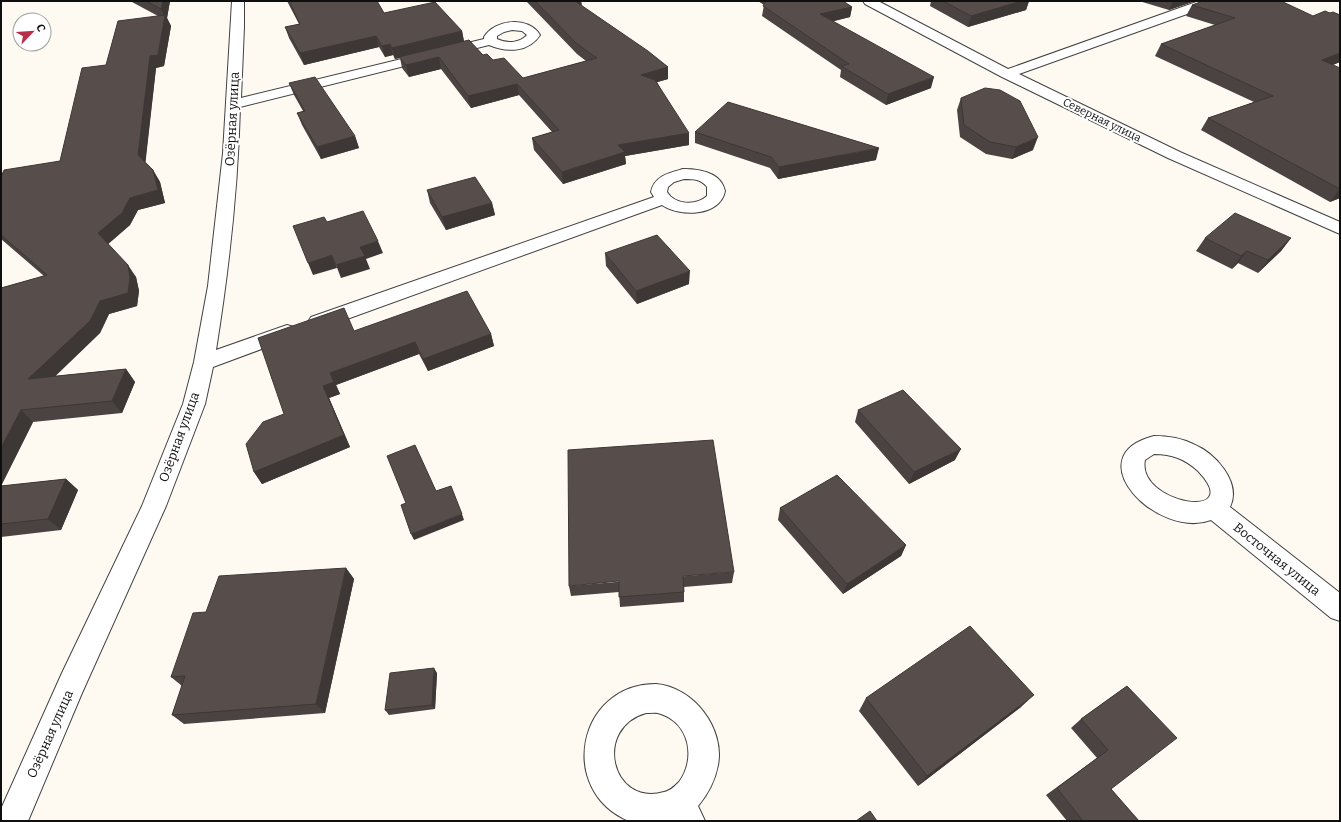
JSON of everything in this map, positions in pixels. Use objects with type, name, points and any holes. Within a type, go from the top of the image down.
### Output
[{"type":"street","name":"Озёрная улица","points":[[12,821],[72,683],[154,506],[194,404],[204,362],[217,286],[231,153],[238,1]]},
{"type":"street","name":"Северная улица","points":[[869,1],[1007,74],[1174,155],[1340,229]]},
{"type":"street","points":[[1007,74],[1211,1]]},
{"type":"street","points":[[233,104],[491,41]]},
{"type":"street","points":[[204,362],[663,199]]},
{"type":"street","name":"Восточная улица","points":[[1214,508],[1340,609]]},
{"type":"building","points":[[146,1],[163,1],[161,9]]},
{"type":"building","points":[[289,1],[377,1],[384,13],[435,2],[462,31],[392,48],[390,44],[382,46],[376,36],[300,53],[285,27],[300,24]]},
{"type":"building","points":[[535,1],[575,1],[648,51],[668,67],[641,75],[655,80],[689,133],[618,145],[625,152],[562,172],[532,138],[559,130],[517,84],[468,96],[439,57],[406,65],[399,57],[469,40],[483,55],[487,54],[493,60],[504,58],[523,78],[597,58],[576,43]]},
{"type":"building","points":[[766,1],[843,1],[852,7],[820,14],[934,77],[888,94],[841,66],[849,64],[763,6]]},
{"type":"building","points":[[943,1],[1022,1],[971,16]]},
{"type":"building","points":[[1203,1],[1281,1],[1313,16],[1325,11],[1340,15],[1340,53],[1322,60],[1340,68],[1340,189],[1208,118],[1273,96],[1161,44],[1235,18],[1192,5]]},
{"type":"building","points":[[165,15],[158,55],[150,56],[138,155],[153,170],[158,190],[130,198],[122,213],[98,233],[128,265],[130,278],[128,293],[100,301],[90,321],[28,379],[126,369],[112,401],[21,410],[1,448],[1,288],[47,275],[1,235],[1,177],[4,170],[60,161],[82,68],[106,65],[118,21]]},
{"type":"building","points":[[315,77],[355,136],[317,147],[297,113],[305,111],[289,83]]},
{"type":"building","points":[[985,88],[1000,90],[1020,101],[1038,137],[1016,147],[990,142],[964,125],[961,98]]},
{"type":"building","points":[[728,102],[879,148],[779,167],[771,157],[695,132]]},
{"type":"building","points":[[475,177],[492,203],[442,217],[427,190]]},
{"type":"building","points":[[363,211],[378,241],[360,247],[365,256],[336,265],[332,255],[308,263],[293,226],[324,217],[327,222]]},
{"type":"building","points":[[1235,213],[1291,238],[1268,260],[1247,251],[1241,256],[1205,238]]},
{"type":"building","points":[[657,235],[690,271],[636,291],[605,253]]},
{"type":"building","points":[[467,291],[491,334],[423,359],[415,342],[330,373],[334,382],[323,386],[344,435],[254,472],[246,444],[263,422],[284,414],[258,338],[344,308],[354,331]]},
{"type":"building","points":[[903,390],[961,449],[914,472],[858,410]]},
{"type":"building","points":[[713,440],[734,572],[683,576],[684,592],[619,597],[619,581],[569,586],[568,450]]},
{"type":"building","points":[[415,445],[436,491],[451,486],[462,514],[411,534],[401,505],[406,503],[387,456]]},
{"type":"building","points":[[837,475],[906,545],[847,584],[780,508]]},
{"type":"building","points":[[66,479],[48,519],[1,524],[1,486]]},
{"type":"building","points":[[346,568],[316,704],[172,715],[185,676],[171,677],[193,613],[206,612],[219,576]]},
{"type":"building","points":[[970,626],[1034,695],[927,776],[866,698]]},
{"type":"building","points":[[434,668],[432,705],[385,710],[390,673]]},
{"type":"building","points":[[1127,686],[1177,738],[1111,789],[1139,821],[1083,821],[1057,788],[1108,750],[1081,719]]},
{"type":"building","points":[[870,811],[877,821],[856,821]]}]
